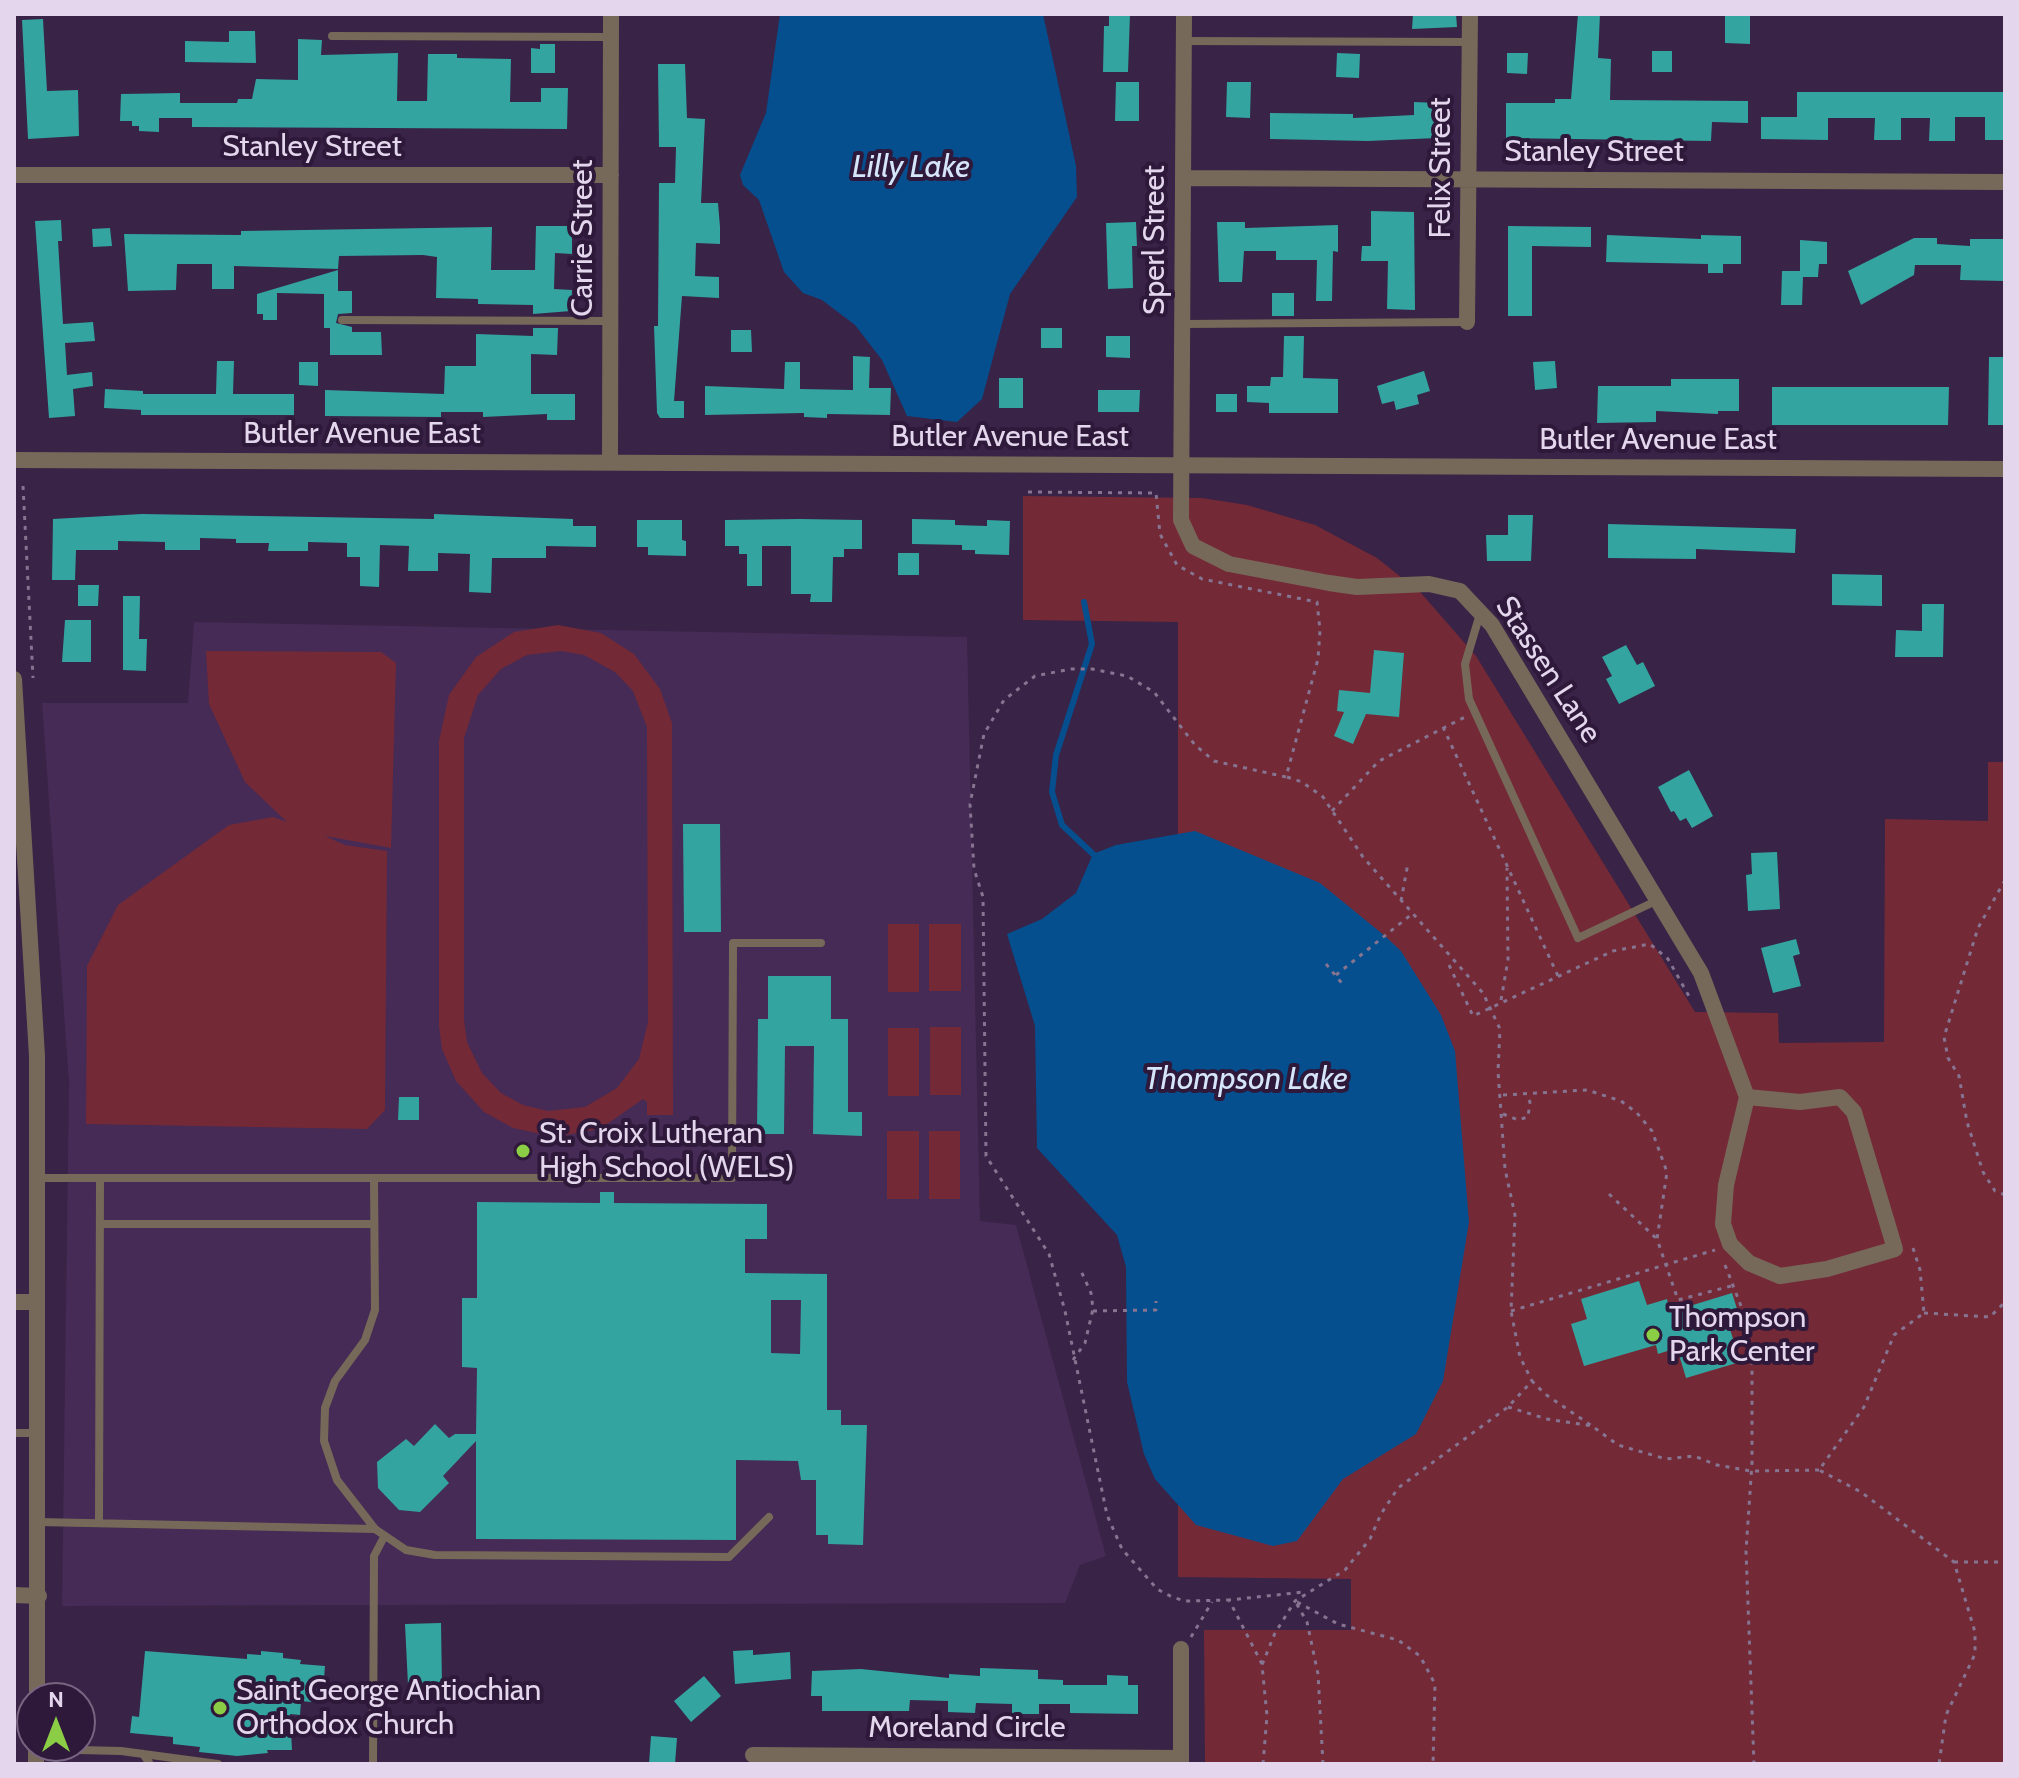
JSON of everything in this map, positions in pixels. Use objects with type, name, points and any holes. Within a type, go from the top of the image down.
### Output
[{"type":"street","name":"Carrie Street","points":[[610,462],[611,14]]},
{"type":"street","name":"Sperl Street","points":[[1183,466],[1184,14]]},
{"type":"street","name":"Felix Street","points":[[1467,322],[1470,14]]},
{"type":"street","name":"Stanley Street","points":[[14,175],[611,175]]},
{"type":"street","name":"Stanley Street","points":[[1183,178],[2005,182]]},
{"type":"street","name":"Butler Avenue East","points":[[14,460],[2005,469]]},
{"type":"street","name":"Stassen Lane","points":[[1183,466],[1181,520],[1193,546],[1229,564],[1357,587],[1429,584],[1460,591],[1492,625],[1701,973],[1747,1097]]},
{"type":"street","points":[[14,679],[37,1056],[37,1682]]},
{"type":"street","points":[[1747,1097],[1800,1102],[1840,1097],[1854,1112],[1895,1249],[1827,1269],[1780,1276],[1749,1263],[1730,1244],[1723,1224],[1726,1185],[1747,1097]]},
{"type":"street","points":[[14,1302],[37,1302]]},
{"type":"street","points":[[14,1595],[39,1596]]},
{"type":"street","points":[[1181,1649],[1181,1761]]},
{"type":"street","name":"Moreland Circle","points":[[753,1755],[1181,1761]]},
{"type":"lane","points":[[332,36],[611,37]]},
{"type":"lane","points":[[1184,41],[1470,42]]},
{"type":"lane","points":[[342,320],[611,321]]},
{"type":"lane","points":[[1183,324],[1467,322]]},
{"type":"lane","points":[[1481,613],[1465,664],[1469,699],[1578,938],[1658,900]]},
{"type":"lane","points":[[37,1178],[732,1178],[733,943],[821,943]]},
{"type":"lane","points":[[99,1523],[100,1178]]},
{"type":"lane","points":[[374,1178],[375,1310],[365,1340],[335,1381],[325,1408],[324,1441],[337,1480],[384,1537],[406,1550],[435,1555],[729,1557],[769,1517]]},
{"type":"lane","points":[[100,1224],[374,1224]]},
{"type":"lane","points":[[14,1433],[37,1433]]},
{"type":"lane","points":[[38,1522],[375,1529]]},
{"type":"lane","points":[[373,1764],[374,1556],[384,1537]]},
{"type":"lane","points":[[96,1754],[143,1754],[218,1764]]},
{"type":"lane","points":[[143,1754],[150,1764]]},
{"type":"path","points":[[1028,492],[1156,493],[1160,534],[1177,565],[1202,579],[1317,602],[1318,659],[1286,777]]},
{"type":"path","points":[[1304,1592],[1185,1601],[1157,1589],[1122,1549],[1107,1515],[1065,1311],[1049,1254],[986,1156],[983,897],[974,869],[970,804],[984,734],[1004,700],[1035,676],[1092,669],[1127,676],[1154,692],[1195,745],[1214,761],[1302,782],[1323,797],[1342,830],[1483,993],[1500,1029],[1498,1071],[1505,1169],[1515,1215],[1511,1311],[1520,1357],[1532,1381],[1545,1394],[1618,1445],[1646,1455],[1666,1459],[1694,1456],[1717,1465],[1751,1471],[1819,1470],[1861,1492],[1954,1562],[1975,1632],[1975,1654],[1946,1715],[1939,1764]]},
{"type":"path","points":[[1332,811],[1379,761],[1475,713]]},
{"type":"path","points":[[1443,727],[1558,976]]},
{"type":"path","points":[[1401,901],[1408,863]]},
{"type":"path","points":[[1501,1002],[1509,932],[1506,864]]},
{"type":"path","points":[[2005,880],[1978,928],[1944,1037],[1948,1058],[1959,1076],[1967,1122],[1983,1172],[1995,1191],[2005,1195]]},
{"type":"path","points":[[1336,975],[1412,914]]},
{"type":"path","points":[[1449,965],[1473,1016],[1613,951],[1650,944],[1668,959],[1695,1008]]},
{"type":"path","points":[[1326,964],[1345,987]]},
{"type":"path","points":[[1502,1095],[1587,1090],[1621,1101],[1637,1113],[1662,1150],[1667,1172],[1657,1239]]},
{"type":"path","points":[[1503,1114],[1518,1120],[1528,1117],[1530,1102],[1526,1095]]},
{"type":"path","points":[[1609,1194],[1657,1239],[1678,1300],[1735,1285]]},
{"type":"path","points":[[1713,1241],[1735,1285],[1752,1358],[1751,1471],[1746,1551],[1754,1764]]},
{"type":"path","points":[[1912,1245],[1920,1270],[1924,1313]]},
{"type":"path","points":[[1511,1311],[1717,1249]]},
{"type":"path","points":[[1073,1360],[1085,1343],[1093,1311],[1091,1293],[1081,1271]]},
{"type":"path","points":[[1093,1311],[1156,1310],[1156,1301]]},
{"type":"path","points":[[1819,1470],[1864,1407],[1894,1335],[1924,1313],[1990,1317],[2005,1302]]},
{"type":"path","points":[[1262,1665],[1275,1633],[1295,1601],[1304,1592],[1345,1570],[1370,1539],[1398,1488],[1508,1407],[1532,1381]]},
{"type":"path","points":[[1508,1407],[1547,1419],[1592,1426]]},
{"type":"path","points":[[1954,1562],[2005,1562]]},
{"type":"path","points":[[1229,1600],[1262,1665],[1267,1716],[1263,1764]]},
{"type":"path","points":[[1181,1649],[1200,1627],[1212,1601]]},
{"type":"path","points":[[1295,1601],[1307,1622],[1318,1674],[1323,1764]]},
{"type":"path","points":[[1295,1601],[1338,1624],[1398,1640],[1420,1656],[1435,1684],[1433,1764]]},
{"type":"shaded area","points":[[1023,496],[1202,498],[1247,505],[1315,525],[1377,558],[1421,593],[1476,656],[1695,1012],[1778,1013],[1779,1043],[1884,1042],[1885,819],[1988,821],[1988,762],[2005,762],[2005,1764],[1205,1764],[1204,1630],[1351,1630],[1351,1579],[1178,1577],[1178,622],[1023,620]]},
{"type":"shaded area","name":"St. Croix Lutheran High School (WELS)","points":[[194,622],[967,637],[980,1221],[1016,1225],[1106,1556],[1080,1565],[1065,1603],[62,1606],[69,1082],[42,703],[188,703]]},
{"type":"shaded area","points":[[558,625],[601,633],[634,654],[660,689],[672,723],[673,1115],[647,1115],[647,1102],[643,1099],[600,1129],[555,1137],[513,1128],[484,1112],[456,1081],[442,1049],[439,1026],[439,741],[449,695],[476,657],[514,632]],"holes":[[[561,651],[584,655],[615,672],[633,691],[647,727],[648,1022],[639,1059],[617,1088],[585,1107],[548,1111],[523,1105],[501,1093],[482,1073],[467,1042],[464,1020],[464,738],[478,695],[501,669],[527,655]]]},
{"type":"shaded area","points":[[206,651],[381,652],[396,663],[391,848],[325,836],[345,845],[387,851],[385,1110],[367,1129],[86,1124],[87,966],[118,905],[229,825],[273,817],[287,822],[245,782],[209,704]]},
{"type":"shaded area","points":[[888,924],[919,924],[919,992],[888,992]]},
{"type":"shaded area","points":[[929,924],[961,924],[961,991],[929,991]]},
{"type":"shaded area","points":[[930,1027],[961,1027],[961,1095],[930,1095]]},
{"type":"shaded area","points":[[888,1028],[919,1028],[919,1096],[888,1096]]},
{"type":"shaded area","points":[[887,1131],[919,1131],[919,1199],[887,1199]]},
{"type":"shaded area","points":[[929,1131],[960,1131],[960,1199],[929,1199]]},
{"type":"water","name":"Lilly Lake","points":[[780,14],[1043,14],[1076,166],[1077,197],[1010,294],[982,399],[957,422],[907,416],[882,360],[855,325],[822,300],[803,293],[784,272],[759,200],[743,185],[740,175],[766,113]]},
{"type":"water","name":"Thompson Lake","points":[[1195,831],[1320,883],[1385,936],[1401,951],[1441,1015],[1455,1051],[1469,1222],[1443,1381],[1416,1434],[1343,1479],[1297,1541],[1273,1546],[1196,1525],[1155,1479],[1144,1454],[1127,1382],[1126,1267],[1117,1235],[1037,1148],[1035,1026],[1007,934],[1042,919],[1076,893],[1093,854],[1116,845]]},
{"type":"building","points":[[1109,14],[1130,14],[1128,72],[1103,72],[1104,26],[1109,26]]},
{"type":"building","points":[[1413,14],[1456,14],[1457,27],[1412,29]]},
{"type":"building","points":[[1578,14],[1600,14],[1598,58],[1611,59],[1610,100],[1748,101],[1748,123],[1712,122],[1711,141],[1506,138],[1506,103],[1555,103],[1555,99],[1571,99]]},
{"type":"building","points":[[1725,14],[1750,15],[1750,44],[1725,43]]},
{"type":"building","points":[[43,19],[47,91],[78,90],[79,136],[28,139],[22,20]]},
{"type":"building","points":[[229,31],[255,31],[256,63],[185,62],[185,41],[229,42]]},
{"type":"building","points":[[298,39],[322,40],[321,55],[398,53],[397,101],[427,101],[428,54],[511,59],[510,102],[541,102],[541,88],[568,88],[567,129],[192,127],[192,118],[159,118],[159,132],[139,131],[139,126],[132,126],[132,121],[120,121],[121,94],[180,93],[180,103],[237,103],[238,99],[252,99],[256,79],[298,80]]},
{"type":"building","points":[[540,44],[555,44],[555,73],[531,73],[531,48],[540,49]]},
{"type":"building","points":[[1652,51],[1672,51],[1672,72],[1652,72]]},
{"type":"building","points":[[1337,53],[1360,54],[1359,78],[1336,77]]},
{"type":"building","points":[[1507,53],[1528,53],[1527,74],[1507,73]]},
{"type":"building","points":[[658,64],[685,64],[687,118],[705,119],[701,203],[718,203],[720,227],[720,244],[696,243],[695,276],[719,277],[719,298],[682,296],[674,401],[684,401],[684,418],[660,418],[657,413],[654,326],[658,326],[659,183],[675,183],[676,147],[659,147]]},
{"type":"building","points":[[1116,82],[1139,82],[1139,121],[1115,121]]},
{"type":"building","points":[[1227,82],[1251,82],[1250,118],[1226,117]]},
{"type":"building","points":[[1797,92],[2005,92],[2005,140],[1985,140],[1985,117],[1955,117],[1955,141],[1929,141],[1930,118],[1901,118],[1901,140],[1874,140],[1875,118],[1828,118],[1828,140],[1761,139],[1761,117],[1797,117]]},
{"type":"building","points":[[1414,102],[1438,103],[1437,138],[1368,141],[1270,139],[1270,113],[1353,114],[1353,118],[1414,115]]},
{"type":"building","points":[[1371,211],[1414,212],[1415,310],[1387,309],[1388,261],[1361,261],[1362,246],[1371,246]]},
{"type":"building","points":[[61,220],[62,241],[58,241],[63,324],[93,322],[95,341],[65,343],[67,375],[92,372],[93,386],[73,389],[75,416],[49,418],[35,221]]},
{"type":"building","points":[[1136,222],[1137,246],[1132,246],[1133,288],[1108,289],[1106,223]]},
{"type":"building","points":[[1217,222],[1245,222],[1245,228],[1338,225],[1338,252],[1333,251],[1332,301],[1316,301],[1317,260],[1276,260],[1276,251],[1244,251],[1242,282],[1219,282]]},
{"type":"building","points":[[536,226],[572,226],[572,254],[555,253],[554,289],[572,290],[571,311],[533,314],[533,305],[478,304],[478,299],[436,298],[437,257],[423,255],[339,256],[338,269],[234,266],[234,289],[212,289],[212,264],[177,264],[176,290],[128,291],[124,234],[241,235],[241,231],[492,227],[491,270],[535,270]]},
{"type":"building","points":[[1508,226],[1591,227],[1591,247],[1532,246],[1532,316],[1508,316]]},
{"type":"building","points":[[110,228],[112,246],[93,247],[92,229]]},
{"type":"building","points":[[1607,235],[1701,239],[1701,235],[1741,236],[1741,264],[1723,264],[1723,273],[1708,273],[1708,264],[1606,262]]},
{"type":"building","points":[[1914,238],[1937,238],[1937,244],[1970,246],[1970,239],[2005,239],[2005,281],[1960,280],[1961,265],[1915,265],[1914,275],[1861,305],[1848,271]]},
{"type":"building","points":[[1800,240],[1827,242],[1827,264],[1819,264],[1818,277],[1803,277],[1802,305],[1781,305],[1782,271],[1800,271]]},
{"type":"building","points":[[338,270],[338,291],[352,291],[352,313],[338,314],[336,323],[352,327],[352,332],[381,332],[382,355],[330,355],[330,328],[324,328],[324,294],[277,293],[277,320],[263,320],[263,314],[257,314],[257,294]]},
{"type":"building","points":[[1272,293],[1294,293],[1294,316],[1272,316]]},
{"type":"building","points":[[533,328],[558,328],[557,355],[531,354],[531,394],[575,394],[575,420],[547,420],[547,414],[483,417],[483,412],[441,412],[441,417],[325,416],[325,390],[444,394],[445,366],[476,366],[476,334],[533,336]]},
{"type":"building","points":[[1041,328],[1062,328],[1062,348],[1041,348]]},
{"type":"building","points":[[731,330],[751,330],[752,352],[731,352]]},
{"type":"building","points":[[1106,336],[1130,336],[1130,358],[1106,357]]},
{"type":"building","points":[[1284,336],[1304,336],[1303,378],[1338,379],[1338,413],[1269,413],[1269,403],[1247,402],[1247,386],[1270,386],[1271,377],[1283,377]]},
{"type":"building","points":[[853,356],[870,357],[869,388],[891,388],[890,415],[827,414],[827,418],[804,417],[804,413],[705,415],[705,386],[784,389],[785,362],[800,362],[800,389],[853,390]]},
{"type":"building","points":[[1989,357],[2005,357],[2005,425],[1988,425]]},
{"type":"building","points":[[217,361],[234,361],[233,394],[294,394],[294,415],[141,415],[141,410],[104,408],[105,389],[143,391],[143,394],[216,394]]},
{"type":"building","points":[[1555,361],[1557,388],[1535,390],[1533,362]]},
{"type":"building","points":[[299,362],[318,362],[318,386],[299,385]]},
{"type":"building","points":[[1424,371],[1430,391],[1417,395],[1419,404],[1396,410],[1394,401],[1382,404],[1377,386]]},
{"type":"building","points":[[999,378],[1023,378],[1023,408],[999,408]]},
{"type":"building","points":[[1671,379],[1739,379],[1739,411],[1718,411],[1718,414],[1656,411],[1656,422],[1597,423],[1598,386],[1671,386]]},
{"type":"building","points":[[1772,387],[1949,387],[1948,425],[1772,425]]},
{"type":"building","points":[[1098,390],[1140,390],[1139,412],[1098,412]]},
{"type":"building","points":[[1216,394],[1237,394],[1237,412],[1216,412]]},
{"type":"building","points":[[142,514],[434,519],[434,514],[573,519],[573,526],[596,526],[596,547],[546,546],[546,558],[492,558],[491,593],[469,592],[470,554],[438,553],[438,571],[408,571],[409,546],[380,545],[379,587],[360,586],[360,557],[347,557],[347,543],[308,542],[308,551],[268,551],[269,543],[236,543],[236,539],[200,538],[200,550],[165,550],[165,542],[118,541],[118,550],[76,550],[75,580],[52,580],[53,519]]},
{"type":"building","points":[[1508,515],[1533,515],[1531,561],[1487,561],[1486,535],[1508,535]]},
{"type":"building","points":[[912,519],[955,520],[955,525],[987,526],[987,520],[1010,521],[1009,555],[975,554],[975,550],[962,550],[962,545],[912,544]]},
{"type":"building","points":[[637,520],[682,520],[686,556],[648,555],[648,547],[637,547]]},
{"type":"building","points":[[725,520],[862,520],[862,549],[844,549],[844,557],[833,557],[832,602],[810,602],[811,594],[791,594],[791,546],[762,546],[762,586],[747,586],[747,554],[739,554],[739,546],[725,546]]},
{"type":"building","points":[[1608,524],[1796,529],[1795,553],[1696,549],[1696,559],[1608,558]]},
{"type":"building","points":[[898,553],[919,553],[919,575],[898,575]]},
{"type":"building","points":[[1832,574],[1882,575],[1882,606],[1832,605]]},
{"type":"building","points":[[78,585],[99,585],[98,606],[78,606]]},
{"type":"building","points":[[123,596],[140,596],[139,639],[147,639],[146,671],[123,670]]},
{"type":"building","points":[[1922,604],[1944,604],[1943,657],[1895,657],[1896,630],[1922,631]]},
{"type":"building","points":[[65,620],[91,620],[91,662],[62,662]]},
{"type":"building","points":[[1626,645],[1637,665],[1643,662],[1655,686],[1619,704],[1606,679],[1612,676],[1602,657]]},
{"type":"building","points":[[1374,650],[1404,653],[1399,717],[1366,714],[1353,744],[1334,736],[1344,712],[1337,711],[1339,690],[1370,693]]},
{"type":"building","points":[[1689,770],[1713,816],[1692,828],[1686,818],[1680,821],[1674,811],[1671,812],[1658,787]]},
{"type":"building","points":[[683,824],[720,824],[721,932],[684,932]]},
{"type":"building","points":[[1777,852],[1780,909],[1748,911],[1746,875],[1752,874],[1751,853]]},
{"type":"building","points":[[1796,939],[1800,954],[1793,956],[1801,986],[1773,993],[1761,948]]},
{"type":"building","points":[[768,976],[831,976],[831,1019],[848,1019],[848,1112],[862,1112],[862,1136],[813,1134],[814,1046],[785,1046],[784,1134],[757,1134],[758,1019],[768,1019]]},
{"type":"building","points":[[399,1097],[419,1097],[419,1120],[398,1120]]},
{"type":"building","points":[[600,1192],[614,1192],[614,1203],[767,1204],[767,1239],[745,1239],[745,1273],[827,1274],[827,1410],[841,1410],[841,1425],[867,1425],[863,1545],[828,1544],[828,1535],[816,1535],[816,1480],[801,1480],[798,1461],[736,1460],[736,1540],[476,1539],[476,1441],[443,1476],[449,1483],[420,1512],[399,1510],[378,1488],[377,1462],[406,1439],[414,1446],[435,1424],[449,1438],[455,1434],[476,1434],[477,1368],[462,1367],[462,1298],[477,1298],[477,1202],[600,1203]],"holes":[[[771,1300],[801,1300],[800,1354],[771,1353]]]},
{"type":"building","name":"Thompson Park Center","points":[[1639,1281],[1647,1305],[1667,1299],[1670,1312],[1732,1293],[1739,1315],[1727,1319],[1740,1362],[1686,1378],[1677,1348],[1658,1354],[1656,1345],[1584,1366],[1571,1324],[1587,1319],[1581,1299]]},
{"type":"building","points":[[441,1623],[442,1685],[408,1685],[405,1624]]},
{"type":"building","points":[[753,1650],[753,1655],[790,1652],[791,1679],[735,1684],[733,1651]]},
{"type":"building","name":"Saint George Antiochian Orthodox Church","points":[[145,1651],[247,1659],[247,1654],[261,1655],[261,1651],[283,1653],[283,1658],[301,1660],[300,1664],[325,1666],[322,1703],[301,1701],[300,1715],[290,1714],[292,1750],[267,1750],[268,1753],[237,1756],[199,1752],[200,1747],[173,1744],[173,1737],[130,1733],[132,1716],[139,1717]]},
{"type":"building","points":[[980,1668],[1038,1670],[1038,1679],[1063,1680],[1063,1685],[1107,1685],[1107,1675],[1128,1676],[1128,1685],[1138,1685],[1138,1714],[1070,1713],[1070,1704],[1039,1704],[1039,1714],[1012,1714],[1012,1704],[976,1703],[975,1713],[948,1712],[948,1701],[910,1700],[909,1711],[822,1711],[822,1696],[811,1696],[812,1671],[861,1669],[949,1678],[949,1674],[980,1676]]},
{"type":"building","points":[[704,1676],[721,1696],[691,1722],[674,1701]]},
{"type":"building","points":[[651,1736],[677,1738],[675,1764],[649,1764]]},
{"type":"waterway","points":[[1084,602],[1092,644],[1056,755],[1052,792],[1062,825],[1093,854]]},
{"type":"place","name":"St. Croix Lutheran High School (WELS)","points":[[523,1151]]},
{"type":"place","name":"Thompson Park Center","points":[[1653,1335]]},
{"type":"place","name":"Saint George Antiochian Orthodox Church","points":[[220,1708]]}]
